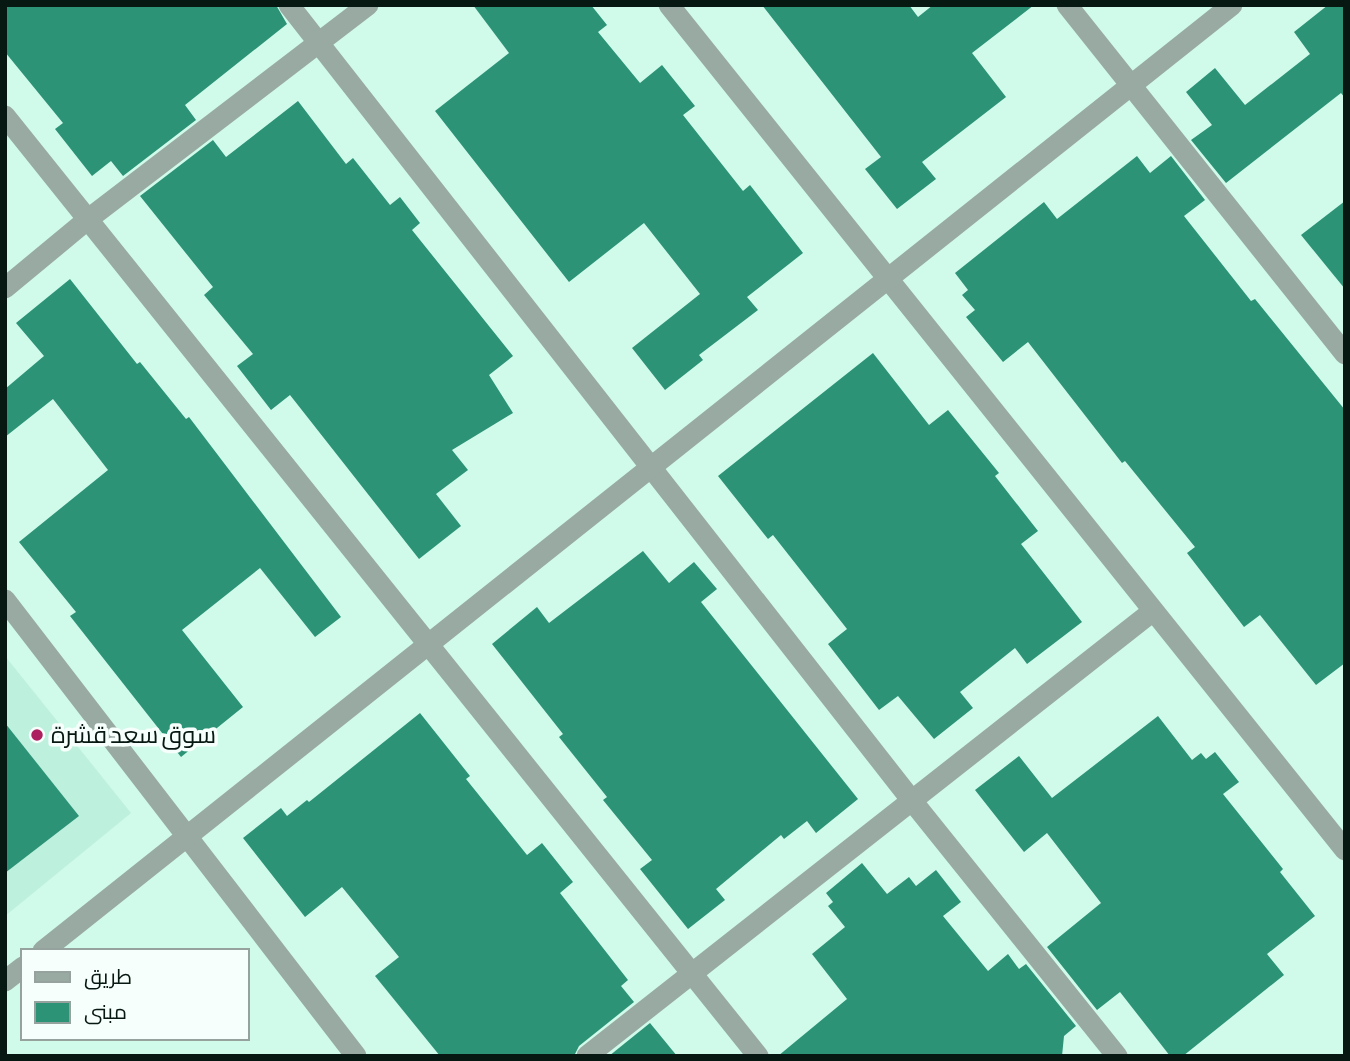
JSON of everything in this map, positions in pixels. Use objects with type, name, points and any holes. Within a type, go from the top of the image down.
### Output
[{"type":"street","points":[[289,5],[913,803],[1117,1056]]},
{"type":"street","points":[[5,288],[87,220],[369,5]]},
{"type":"street","points":[[669,5],[1345,850]]},
{"type":"street","points":[[1068,5],[1345,354]]},
{"type":"street","points":[[46,949],[1232,5]]},
{"type":"street","points":[[5,116],[430,643],[758,1056]]},
{"type":"street","points":[[5,600],[356,1056]]},
{"type":"street","points":[[587,1056],[913,803],[1153,611]]},
{"type":"street","points":[[5,981],[21,969]]},
{"type":"shaded area","name":"سوق سعد قشرة","points":[[5,656],[131,813],[5,916]]},
{"type":"building","points":[[5,5],[276,5],[287,24],[185,105],[196,120],[123,176],[111,161],[92,176],[55,129],[63,123],[5,52]]},
{"type":"building","points":[[473,5],[591,5],[607,25],[598,32],[640,83],[662,65],[695,106],[683,115],[743,191],[750,185],[803,253],[747,297],[758,310],[699,355],[703,360],[665,390],[632,348],[700,294],[644,223],[569,282],[435,111],[509,53]]},
{"type":"building","points":[[762,5],[909,5],[918,17],[933,5],[1034,5],[972,53],[1006,97],[922,162],[936,179],[897,209],[865,169],[881,157]]},
{"type":"building","points":[[1328,5],[1345,5],[1345,98],[1341,93],[1226,183],[1191,140],[1212,125],[1186,92],[1215,68],[1245,105],[1310,54],[1294,32]]},
{"type":"building","points":[[298,101],[346,164],[353,158],[390,205],[400,197],[420,223],[412,230],[513,356],[489,375],[513,413],[452,450],[468,470],[436,494],[461,526],[419,559],[290,395],[271,410],[237,366],[253,354],[204,295],[213,287],[140,196],[213,140],[226,157]]},
{"type":"building","points":[[1137,156],[1150,173],[1171,156],[1205,200],[1184,216],[1251,301],[1255,299],[1345,410],[1345,663],[1316,685],[1260,615],[1244,627],[1187,553],[1195,547],[1125,461],[1122,463],[1028,342],[1003,362],[966,317],[975,310],[962,295],[968,290],[955,273],[1044,202],[1057,219]]},
{"type":"building","points":[[1345,201],[1345,289],[1301,235]]},
{"type":"building","points":[[70,279],[137,364],[140,362],[186,419],[189,417],[341,617],[315,637],[260,568],[182,630],[243,707],[181,757],[70,616],[76,612],[19,542],[108,470],[53,399],[5,437],[5,389],[44,356],[16,323]]},
{"type":"building","points":[[873,353],[929,425],[948,410],[999,473],[995,476],[1038,531],[1021,544],[1082,622],[1027,664],[1015,648],[960,692],[973,708],[934,739],[898,696],[879,710],[828,644],[847,629],[773,535],[768,539],[718,476]]},
{"type":"building","points":[[643,551],[669,583],[694,562],[717,589],[701,602],[858,799],[816,833],[807,821],[784,839],[781,835],[716,889],[725,900],[688,929],[640,869],[652,860],[603,800],[607,797],[559,737],[563,734],[492,644],[537,607],[549,623]]},
{"type":"building","points":[[420,713],[470,776],[466,779],[527,855],[542,843],[573,882],[560,893],[628,980],[621,986],[634,1002],[579,1046],[574,1056],[440,1056],[375,976],[399,957],[342,887],[305,917],[243,838],[281,808],[287,816],[307,800],[309,802]]},
{"type":"building","points":[[1158,716],[1192,760],[1201,753],[1206,759],[1215,752],[1239,782],[1223,794],[1283,869],[1280,872],[1315,916],[1267,954],[1284,975],[1183,1056],[1170,1056],[1120,992],[1097,1010],[1047,947],[1101,903],[1047,833],[1024,852],[975,790],[1019,756],[1052,798]]},
{"type":"building","points":[[5,723],[79,816],[5,873]]},
{"type":"building","points":[[862,863],[887,894],[909,877],[916,886],[936,870],[961,902],[943,916],[988,971],[1008,954],[1019,969],[1026,964],[1076,1026],[1064,1036],[1062,1056],[778,1056],[847,999],[812,954],[845,927],[828,906],[833,902],[826,893]]},
{"type":"building","points":[[650,1023],[677,1056],[609,1056]]},
{"type":"place","name":"سوق سعد قشرة","points":[[37,735]]}]
